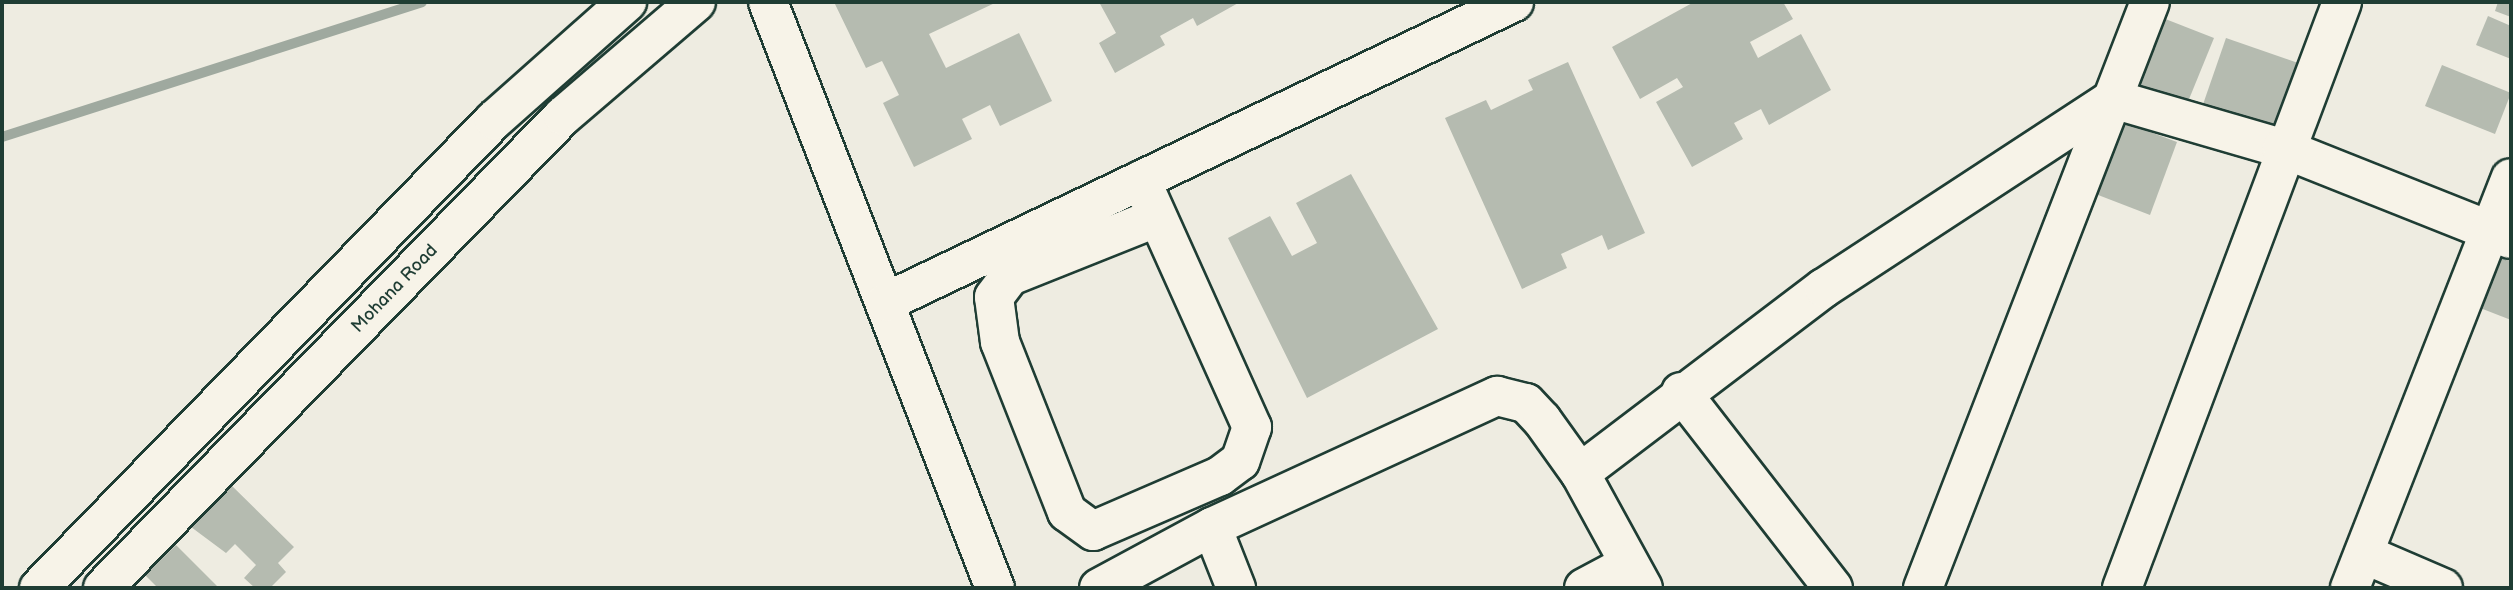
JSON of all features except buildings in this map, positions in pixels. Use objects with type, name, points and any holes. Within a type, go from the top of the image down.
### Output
[{"type":"street","points":[[39,588],[494,120],[627,2]]},
{"type":"street","name":"Mohana Road","points":[[103,588],[563,116],[696,2]]},
{"type":"street","points":[[768,2],[995,588]]},
{"type":"street","points":[[886,302],[1514,2]]},
{"type":"street","points":[[1923,588],[2150,2]]},
{"type":"street","points":[[2122,588],[2284,148],[2342,2]]},
{"type":"street","points":[[1580,473],[1681,392],[1824,288],[2113,99],[2284,148],[2501,235]]},
{"type":"street","points":[[2350,588],[2501,235],[2511,177]]},
{"type":"street","points":[[1141,180],[1252,427],[1249,445],[1220,476],[1093,531],[1067,512],[1000,342],[994,297],[1010,276],[1156,218]]},
{"type":"street","points":[[1681,392],[1833,588]]},
{"type":"street","points":[[1098,588],[1212,527],[1497,396],[1526,403],[1580,473],[1636,576],[1584,588]]},
{"type":"street","points":[[1212,527],[1236,588]]},
{"type":"street","points":[[2364,554],[2443,588]]},
{"type":"waterway","points":[[2,137],[422,2]]}]
